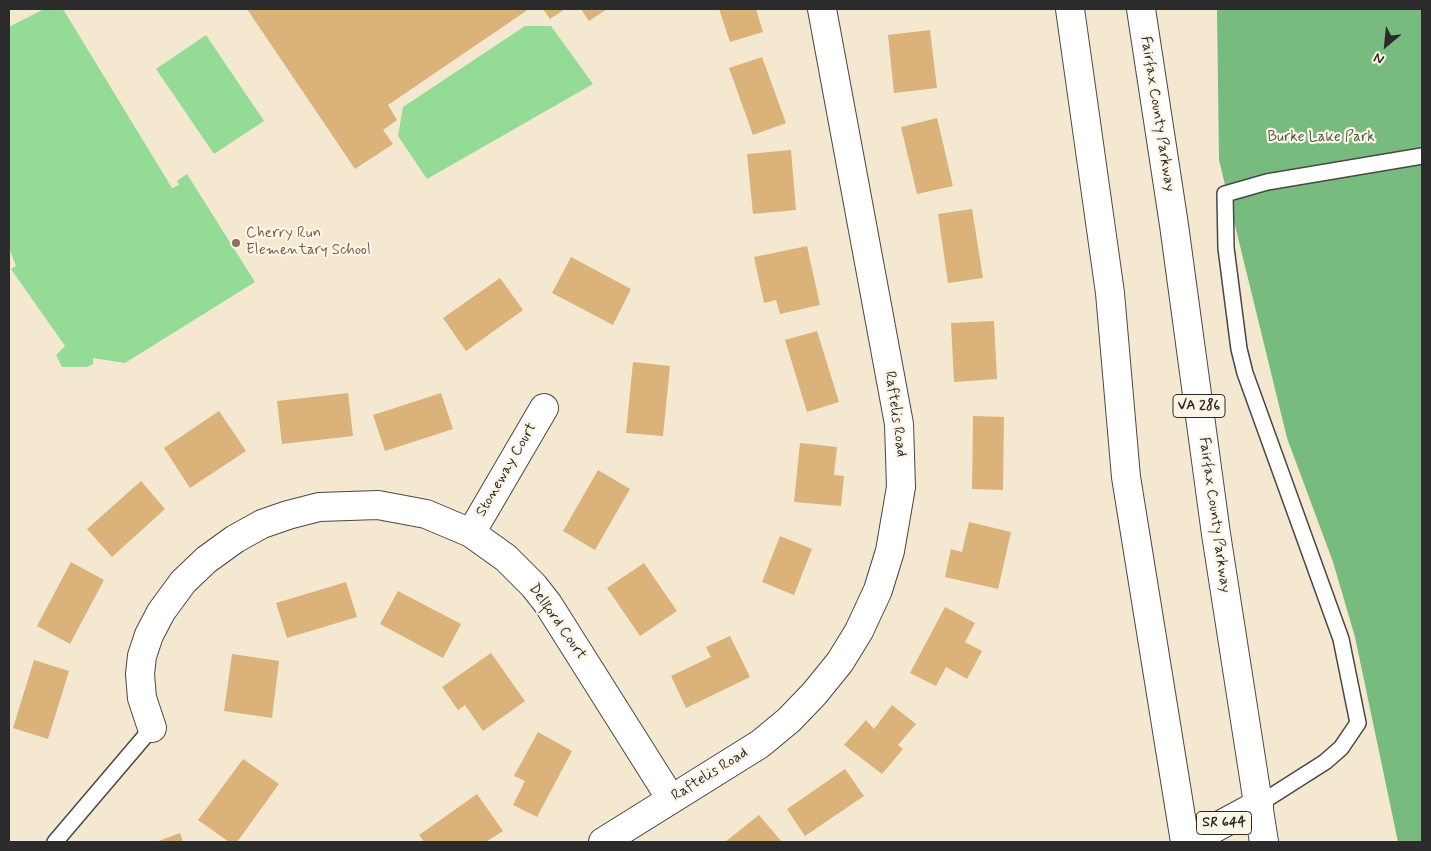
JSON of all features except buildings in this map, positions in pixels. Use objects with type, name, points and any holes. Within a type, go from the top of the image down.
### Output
[{"type":"main road","name":"Raftelis Road","points":[[603,842],[760,744],[789,720],[814,694],[840,662],[859,630],[878,590],[897,519],[902,455],[899,424],[822,9]]},
{"type":"main road","points":[[1070,9],[1110,293],[1126,477],[1185,842]]},
{"type":"main road","name":"Fairfax County Parkway","points":[[1141,9],[1176,234],[1216,534],[1264,842]]},
{"type":"main road","name":"Stoneway Court","points":[[471,532],[544,408]]},
{"type":"main road","name":"Dellford Court","points":[[152,728],[142,698],[140,674],[142,656],[149,635],[161,612],[184,582],[206,560],[235,539],[262,524],[319,507],[350,504],[409,509],[471,532],[506,558],[534,586],[548,604],[671,799]]},
{"type":"main road","name":"SR 644","points":[[1189,842],[1259,804]]},
{"type":"lane","points":[[1259,804],[1325,762],[1341,748],[1358,723],[1341,639],[1245,372],[1239,349],[1226,248],[1225,194],[1267,182],[1422,156]]},
{"type":"lane","points":[[55,842],[152,728]]},
{"type":"green space","points":[[44,9],[63,9],[172,188],[179,185],[177,181],[187,174],[255,282],[125,363],[93,358],[93,364],[87,367],[62,367],[56,355],[65,346],[11,269],[16,266],[9,248],[9,27]]},
{"type":"green space","name":"Burke Lake Park","points":[[1217,9],[1422,9],[1422,842],[1398,842],[1355,637],[1333,562],[1287,438],[1219,160]]},
{"type":"green space","points":[[525,26],[551,26],[593,84],[427,179],[398,136],[403,107]]},
{"type":"green space","points":[[206,35],[264,121],[214,154],[156,69]]},
{"type":"place","name":"Cherry Run Elementary School","points":[[236,243]]}]
